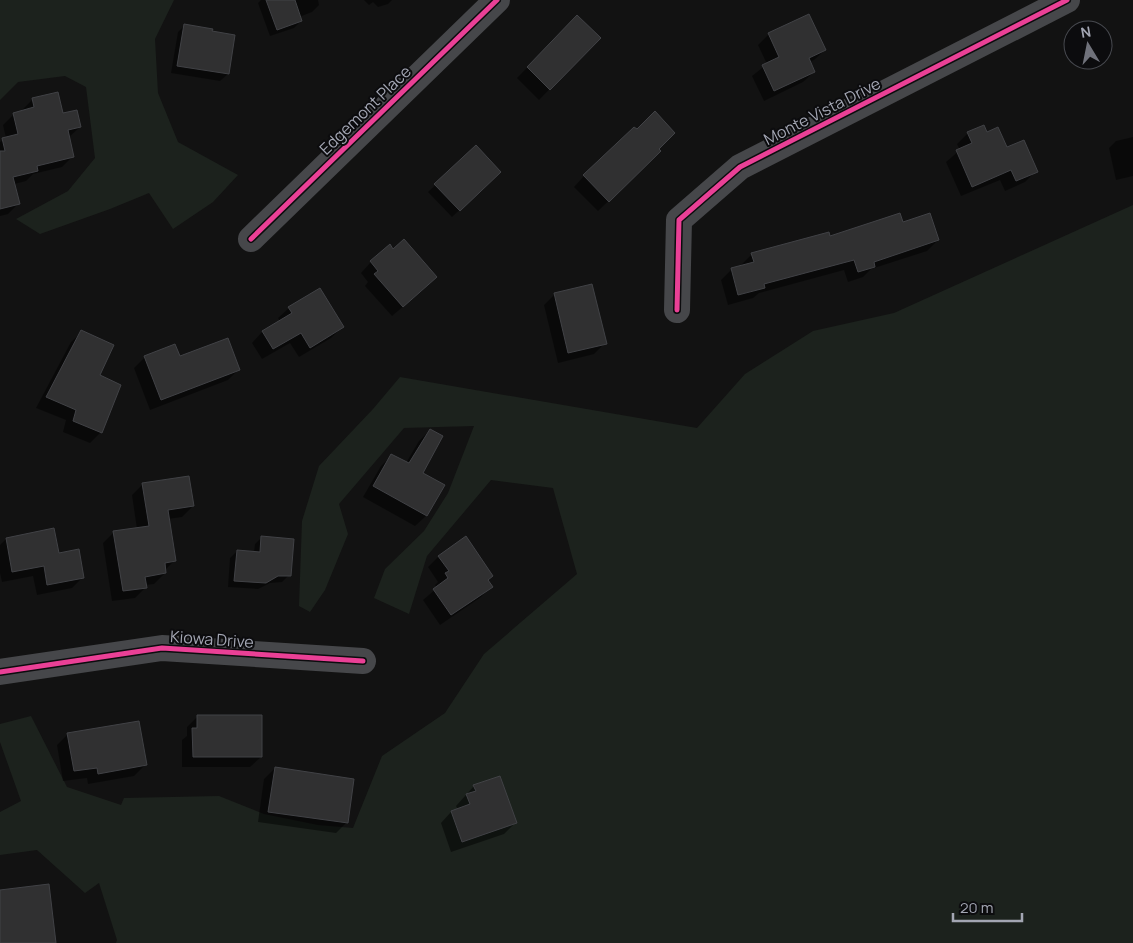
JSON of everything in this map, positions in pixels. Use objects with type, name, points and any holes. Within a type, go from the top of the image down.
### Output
[{"type":"street","name":"Edgemont Place","points":[[251,238],[497,0]]},
{"type":"street","name":"Monte Vista Drive","points":[[677,310],[679,220],[740,167],[1067,0]]},
{"type":"street","name":"Kiowa Drive","points":[[0,672],[162,648],[364,661]]},
{"type":"shaded area","points":[[0,0],[174,0],[155,39],[158,93],[178,142],[238,175],[213,202],[173,229],[149,193],[40,234],[16,219],[68,191],[95,158],[86,87],[65,76],[18,82],[0,100]]},
{"type":"shaded area","points":[[1133,205],[1133,943],[116,943],[117,940],[99,883],[85,893],[37,850],[0,855],[0,812],[21,801],[0,742],[0,724],[31,716],[67,787],[121,805],[124,798],[219,796],[264,814],[318,825],[353,828],[382,756],[445,713],[484,654],[577,574],[553,488],[491,480],[427,556],[409,614],[374,598],[385,569],[424,531],[448,493],[474,426],[404,428],[339,504],[348,534],[325,590],[310,612],[299,606],[302,521],[319,466],[373,409],[400,377],[697,428],[745,374],[813,331],[894,313]]},
{"type":"building","points":[[266,0],[295,0],[302,21],[277,30]]},
{"type":"building","points":[[809,14],[826,50],[809,58],[815,72],[774,91],[762,65],[779,57],[768,33]]},
{"type":"building","points":[[577,15],[601,38],[550,90],[527,67]]},
{"type":"building","points":[[184,24],[235,35],[229,74],[177,66]]},
{"type":"building","points":[[58,92],[63,113],[77,110],[81,127],[68,130],[74,157],[37,166],[38,171],[13,177],[20,204],[0,209],[0,151],[5,151],[2,138],[18,134],[13,113],[34,107],[32,98]]},
{"type":"building","points":[[655,111],[675,133],[659,149],[661,151],[609,202],[583,175],[634,127],[637,129]]},
{"type":"building","points":[[984,125],[987,132],[998,127],[1007,147],[1024,140],[1038,172],[1016,181],[1011,170],[972,187],[956,150],[972,143],[967,132]]},
{"type":"building","points":[[476,145],[501,172],[460,211],[434,184]]},
{"type":"building","points":[[900,213],[903,222],[930,213],[939,240],[874,262],[875,267],[858,272],[854,260],[764,284],[765,288],[738,295],[731,268],[754,262],[751,253],[829,232],[830,236]]},
{"type":"building","points":[[404,239],[437,277],[403,307],[374,274],[378,271],[370,261],[390,244],[393,249]]},
{"type":"building","points":[[592,284],[607,344],[568,353],[554,293]]},
{"type":"building","points":[[320,288],[344,327],[310,348],[301,333],[273,349],[262,331],[292,313],[288,307]]},
{"type":"building","points":[[81,330],[114,345],[100,375],[121,385],[102,433],[73,421],[76,410],[46,397]]},
{"type":"building","points":[[228,338],[240,370],[161,400],[144,356],[175,344],[180,356]]},
{"type":"building","points":[[430,429],[443,436],[423,473],[445,485],[427,516],[373,486],[391,454],[409,463]]},
{"type":"building","points":[[189,476],[194,506],[168,510],[176,561],[165,563],[166,573],[145,577],[147,588],[123,591],[113,531],[149,526],[142,483]]},
{"type":"building","points":[[54,528],[59,553],[79,549],[84,578],[47,585],[44,566],[12,572],[6,538]]},
{"type":"building","points":[[261,536],[294,539],[291,576],[278,576],[266,583],[234,581],[237,550],[260,552]]},
{"type":"building","points":[[466,536],[493,576],[488,580],[493,587],[451,615],[433,589],[448,578],[445,573],[449,571],[438,556]]},
{"type":"building","points":[[197,715],[262,715],[262,757],[193,757],[192,728],[197,728]]},
{"type":"building","points":[[139,721],[147,765],[98,774],[97,768],[74,771],[67,733]]},
{"type":"building","points":[[275,767],[354,779],[348,823],[268,812]]},
{"type":"building","points":[[500,776],[517,823],[462,842],[451,811],[470,804],[466,794],[476,791],[473,785]]},
{"type":"building","points":[[49,884],[56,943],[0,943],[0,890]]},
{"type":"cycle path","points":[[251,239],[497,0]]},
{"type":"cycle path","points":[[677,310],[679,220],[740,167],[1067,0]]},
{"type":"cycle path","points":[[0,672],[162,648],[363,661]]}]
